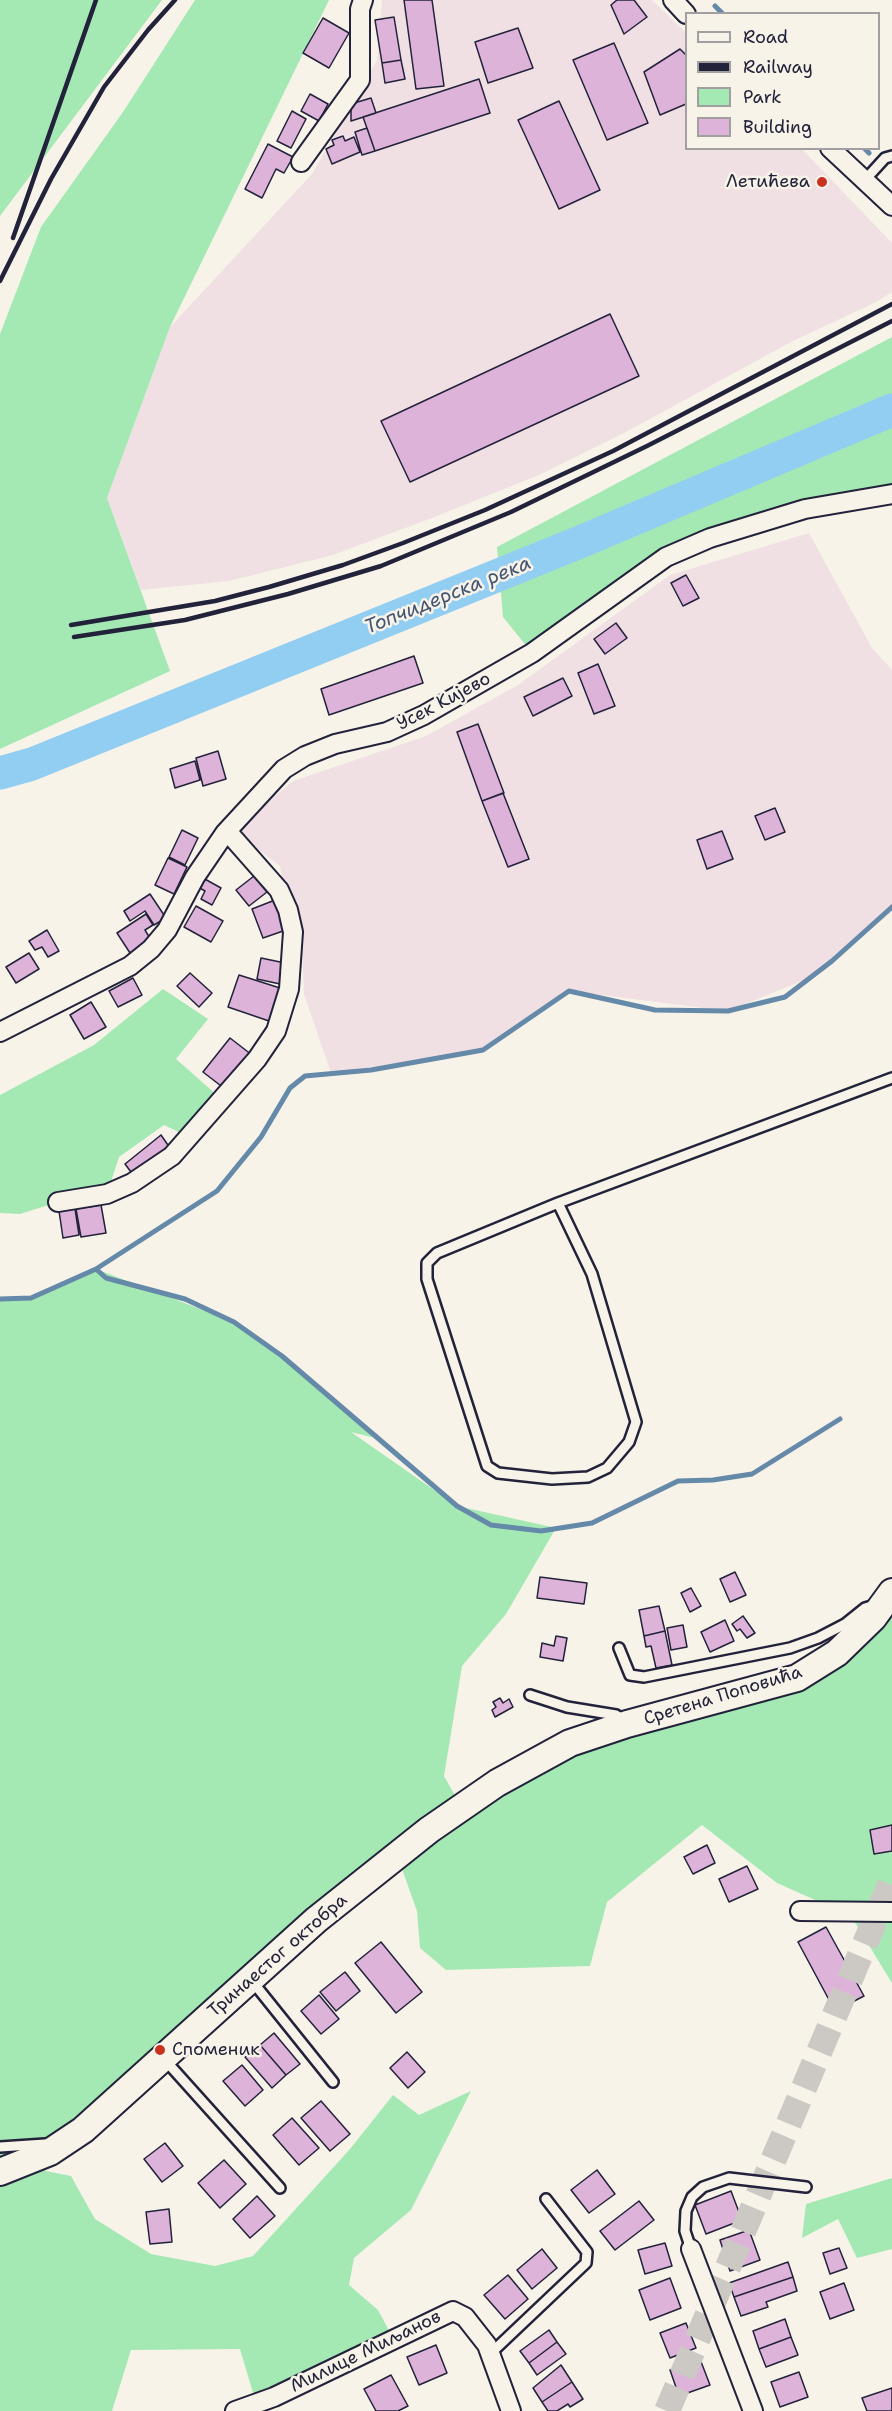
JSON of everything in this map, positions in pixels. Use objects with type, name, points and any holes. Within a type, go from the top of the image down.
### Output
[{"type":"street","points":[[301,162],[360,80],[360,9],[363,0]]},
{"type":"street","points":[[832,150],[892,207]]},
{"type":"street","name":"Усек Кијево","points":[[2,1029],[130,966],[151,949],[167,930],[200,870],[227,831],[284,769],[305,756],[335,744],[387,732],[424,715],[532,653],[666,557],[710,538],[805,509],[892,494]]},
{"type":"street","points":[[58,1202],[107,1194],[132,1183],[172,1156],[257,1059],[276,1031],[289,989],[293,932],[288,910],[279,890],[227,831]]},
{"type":"street","name":"Сретена Поповића","points":[[531,1764],[570,1743],[627,1724],[797,1678],[837,1653],[888,1598]]},
{"type":"street","name":"Тринаестог октобра","points":[[0,2172],[50,2152],[83,2130],[316,1920],[429,1830],[531,1764]]},
{"type":"street","points":[[800,1911],[892,1912]]},
{"type":"street","points":[[691,2249],[753,2411]]},
{"type":"street","name":"Милице Миљанов","points":[[235,2411],[274,2397],[453,2311],[465,2317],[477,2329],[490,2354],[511,2411]]},
{"type":"lane","points":[[864,181],[885,158],[892,156]]},
{"type":"lane","points":[[558,1203],[592,1274],[636,1422],[629,1442],[607,1468],[588,1477],[552,1479],[498,1473],[487,1466],[426,1280],[427,1263],[437,1253],[558,1203],[892,1078]]},
{"type":"lane","points":[[619,1648],[630,1674],[644,1677],[790,1647],[845,1624],[865,1608],[888,1598]]},
{"type":"lane","points":[[530,1695],[567,1707],[616,1715],[627,1724]]},
{"type":"lane","points":[[251,1979],[333,2082]]},
{"type":"lane","points":[[164,2059],[280,2188]]},
{"type":"lane","points":[[0,2147],[65,2142]]},
{"type":"lane","points":[[691,2249],[685,2231],[686,2211],[692,2197],[703,2187],[729,2178],[806,2187]]},
{"type":"lane","points":[[490,2354],[586,2263],[587,2252],[546,2199]]},
{"type":"shaded area","points":[[382,0],[652,0],[685,32],[685,150],[803,150],[892,243],[892,292],[876,302],[791,342],[626,432],[539,475],[432,518],[333,555],[229,581],[141,590],[107,498],[170,327],[312,174],[377,60]]},
{"type":"shaded area","points":[[809,533],[872,648],[892,670],[892,912],[809,978],[728,1011],[569,991],[483,1050],[331,1073],[304,994],[302,953],[288,910],[280,866],[234,831],[293,781],[426,736],[518,685],[670,575]]},
{"type":"green space","points":[[0,0],[162,0],[0,216]]},
{"type":"green space","points":[[195,0],[329,0],[170,327],[107,498],[170,671],[0,749],[0,334],[41,227],[123,112]]},
{"type":"green space","points":[[892,337],[892,492],[666,557],[532,653],[503,617],[497,547]]},
{"type":"green space","points":[[163,989],[208,1019],[176,1059],[218,1096],[185,1135],[164,1125],[119,1157],[107,1194],[58,1202],[20,1214],[0,1213],[0,1095],[94,1045]]},
{"type":"green space","points":[[96,1269],[234,1322],[293,1366],[379,1439],[351,1432],[457,1506],[556,1528],[506,1614],[462,1666],[444,1776],[462,1808],[531,1764],[797,1678],[892,1592],[892,1983],[851,1916],[777,1883],[702,1825],[607,1902],[590,1966],[446,1970],[420,1948],[417,1911],[397,1855],[21,2166],[71,2176],[95,2219],[151,2254],[215,2266],[253,2256],[350,2149],[393,2095],[419,2115],[471,2091],[411,2210],[354,2258],[349,2285],[378,2310],[393,2338],[256,2403],[240,2349],[131,2350],[112,2411],[0,2411],[0,1299],[31,1298]]},
{"type":"green space","points":[[892,2178],[892,2249],[857,2258],[838,2219],[802,2238],[806,2204]]},
{"type":"building","points":[[404,0],[432,0],[444,86],[416,89]]},
{"type":"building","points":[[617,0],[634,0],[647,17],[624,34],[611,5]]},
{"type":"building","points":[[394,17],[401,60],[382,63],[375,20]]},
{"type":"building","points":[[323,18],[349,33],[329,68],[303,53]]},
{"type":"building","points":[[518,28],[533,68],[488,83],[475,42]]},
{"type":"building","points":[[614,43],[648,123],[607,140],[573,60]]},
{"type":"building","points":[[680,49],[685,54],[685,104],[660,115],[644,72]]},
{"type":"building","points":[[401,60],[405,79],[385,83],[382,63]]},
{"type":"building","points":[[479,79],[490,113],[375,151],[363,117]]},
{"type":"building","points":[[310,94],[328,104],[319,121],[301,111]]},
{"type":"building","points":[[371,98],[376,113],[351,121],[351,104]]},
{"type":"building","points":[[559,101],[600,190],[559,209],[518,120]]},
{"type":"building","points":[[292,111],[306,119],[291,148],[277,141]]},
{"type":"building","points":[[367,128],[375,151],[362,155],[355,132]]},
{"type":"building","points":[[343,136],[345,141],[354,137],[360,152],[332,164],[326,149],[334,145],[332,140]]},
{"type":"building","points":[[268,144],[293,157],[284,173],[276,169],[262,198],[245,189]]},
{"type":"building","points":[[610,314],[639,376],[410,482],[381,421]]},
{"type":"building","points":[[686,575],[699,598],[683,606],[671,583]]},
{"type":"building","points":[[616,623],[627,638],[605,654],[594,639]]},
{"type":"building","points":[[414,656],[423,683],[329,715],[321,689]]},
{"type":"building","points":[[598,664],[615,706],[594,714],[578,673]]},
{"type":"building","points":[[563,678],[572,696],[533,716],[524,697]]},
{"type":"building","points":[[478,724],[504,793],[482,801],[457,732]]},
{"type":"building","points":[[218,751],[226,779],[203,786],[196,758]]},
{"type":"building","points":[[195,761],[200,780],[175,788],[170,769]]},
{"type":"building","points":[[503,793],[529,859],[508,867],[482,801]]},
{"type":"building","points":[[775,808],[785,832],[765,840],[755,816]]},
{"type":"building","points":[[182,830],[198,838],[185,865],[169,857]]},
{"type":"building","points":[[722,831],[733,859],[707,869],[697,840]]},
{"type":"building","points":[[168,858],[187,867],[174,894],[155,885]]},
{"type":"building","points":[[254,876],[267,892],[249,906],[236,890]]},
{"type":"building","points":[[203,878],[221,888],[212,905],[201,899],[205,891],[198,887]]},
{"type":"building","points":[[150,894],[166,918],[154,925],[145,911],[130,921],[124,911]]},
{"type":"building","points":[[275,900],[286,930],[263,938],[252,909]]},
{"type":"building","points":[[196,906],[223,921],[211,942],[184,927]]},
{"type":"building","points":[[146,914],[153,925],[145,930],[151,940],[130,953],[117,933]]},
{"type":"building","points":[[47,930],[59,951],[48,957],[42,947],[35,950],[29,941]]},
{"type":"building","points":[[29,953],[39,969],[16,983],[6,967]]},
{"type":"building","points":[[261,958],[285,963],[280,984],[257,979]]},
{"type":"building","points":[[190,973],[212,993],[199,1007],[177,986]]},
{"type":"building","points":[[239,975],[280,988],[269,1021],[228,1007]]},
{"type":"building","points":[[133,978],[142,995],[118,1007],[109,991]]},
{"type":"building","points":[[91,1002],[106,1027],[84,1039],[70,1015]]},
{"type":"building","points":[[230,1038],[252,1055],[225,1089],[203,1072]]},
{"type":"building","points":[[161,1135],[170,1148],[134,1176],[125,1164]]},
{"type":"building","points":[[101,1205],[106,1233],[81,1237],[76,1209]]},
{"type":"building","points":[[75,1209],[79,1235],[63,1238],[59,1211]]},
{"type":"building","points":[[735,1572],[746,1595],[730,1602],[720,1579]]},
{"type":"building","points":[[540,1577],[587,1583],[584,1604],[537,1598]]},
{"type":"building","points":[[691,1588],[701,1606],[690,1612],[681,1593]]},
{"type":"building","points":[[659,1606],[665,1631],[644,1636],[639,1610]]},
{"type":"building","points":[[743,1616],[755,1633],[747,1638],[740,1629],[737,1631],[732,1624]]},
{"type":"building","points":[[725,1620],[734,1641],[710,1652],[701,1632]]},
{"type":"building","points":[[683,1625],[687,1647],[671,1650],[667,1628]]},
{"type":"building","points":[[665,1631],[672,1665],[656,1668],[651,1646],[646,1647],[644,1636]]},
{"type":"building","points":[[556,1636],[567,1638],[563,1661],[540,1657],[542,1643],[554,1646]]},
{"type":"building","points":[[500,1698],[503,1703],[509,1699],[513,1707],[495,1717],[492,1710],[496,1707],[493,1702]]},
{"type":"building","points":[[892,1825],[892,1851],[874,1854],[870,1830]]},
{"type":"building","points":[[707,1845],[715,1863],[693,1874],[684,1857]]},
{"type":"building","points":[[747,1866],[758,1889],[729,1902],[719,1879]]},
{"type":"building","points":[[826,1927],[864,1996],[835,2011],[798,1942]]},
{"type":"building","points":[[381,1942],[422,1992],[396,2013],[355,1963]]},
{"type":"building","points":[[345,1972],[360,1991],[336,2011],[320,1992]]},
{"type":"building","points":[[319,1995],[339,2019],[321,2034],[301,2011]]},
{"type":"building","points":[[274,2033],[300,2064],[286,2075],[260,2045]]},
{"type":"building","points":[[260,2045],[286,2075],[272,2088],[245,2057]]},
{"type":"building","points":[[407,2052],[425,2072],[408,2088],[390,2068]]},
{"type":"building","points":[[242,2065],[263,2090],[245,2106],[223,2081]]},
{"type":"building","points":[[321,2101],[350,2134],[330,2151],[301,2118]]},
{"type":"building","points":[[292,2118],[319,2148],[299,2165],[273,2135]]},
{"type":"building","points":[[165,2143],[183,2166],[162,2182],[144,2159]]},
{"type":"building","points":[[224,2160],[246,2184],[220,2208],[198,2183]]},
{"type":"building","points":[[597,2170],[615,2194],[589,2213],[571,2190]]},
{"type":"building","points":[[731,2191],[742,2220],[706,2234],[695,2205]]},
{"type":"building","points":[[257,2196],[275,2216],[250,2238],[233,2219]]},
{"type":"building","points":[[639,2201],[654,2220],[615,2250],[600,2231]]},
{"type":"building","points":[[169,2209],[172,2242],[150,2244],[146,2212]]},
{"type":"building","points":[[749,2230],[760,2260],[730,2271],[720,2240]]},
{"type":"building","points":[[665,2243],[672,2266],[645,2274],[638,2250]]},
{"type":"building","points":[[839,2248],[847,2268],[830,2274],[823,2253]]},
{"type":"building","points":[[542,2249],[557,2268],[532,2289],[517,2270]]},
{"type":"building","points":[[788,2262],[793,2277],[734,2297],[729,2283]]},
{"type":"building","points":[[508,2275],[528,2299],[505,2319],[484,2295]]},
{"type":"building","points":[[793,2277],[797,2291],[766,2302],[768,2307],[741,2316],[734,2297]]},
{"type":"building","points":[[670,2278],[681,2308],[650,2320],[639,2290]]},
{"type":"building","points":[[844,2283],[854,2310],[830,2319],[820,2292]]},
{"type":"building","points":[[785,2319],[791,2337],[759,2349],[753,2331]]},
{"type":"building","points":[[686,2323],[696,2348],[670,2358],[660,2333]]},
{"type":"building","points":[[549,2330],[557,2342],[529,2363],[520,2351]]},
{"type":"building","points":[[791,2337],[798,2355],[766,2367],[759,2349]]},
{"type":"building","points":[[557,2342],[566,2354],[537,2375],[529,2363]]},
{"type":"building","points":[[436,2345],[447,2373],[419,2385],[407,2357]]},
{"type":"building","points":[[700,2359],[710,2385],[679,2396],[670,2370]]},
{"type":"building","points":[[561,2365],[572,2382],[542,2402],[533,2388]]},
{"type":"building","points":[[799,2372],[808,2397],[780,2407],[771,2382]]},
{"type":"building","points":[[391,2375],[408,2406],[398,2411],[376,2411],[364,2389]]},
{"type":"building","points":[[572,2382],[583,2399],[570,2407],[568,2404],[557,2411],[548,2411],[542,2402]]},
{"type":"building","points":[[892,2388],[892,2411],[867,2411],[862,2398]]},
{"type":"waterway","points":[[715,6],[721,12]]},
{"type":"waterway","points":[[866,150],[869,153]]},
{"type":"waterway","name":"Топчидерска река","points":[[0,773],[32,764],[580,542],[892,410]]},
{"type":"waterway","points":[[840,1419],[752,1474],[713,1480],[678,1481],[592,1523],[541,1531],[491,1525],[457,1506],[282,1356],[234,1322],[185,1299],[106,1278],[96,1269],[217,1191],[261,1137],[290,1088],[305,1076],[371,1070],[483,1050],[569,991],[655,1010],[728,1011],[785,997],[832,961],[892,907]]},
{"type":"waterway","points":[[0,1299],[31,1298],[96,1269]]},
{"type":"tunnel","points":[[667,2411],[892,1880]]},
{"type":"railway","points":[[13,238],[96,0]]},
{"type":"railway","points":[[0,281],[51,179],[104,87],[148,30],[175,0]]},
{"type":"railway","points":[[71,625],[215,601],[343,565],[403,543],[485,510],[613,451],[892,304]]},
{"type":"railway","points":[[74,637],[185,620],[288,594],[381,566],[511,512],[647,446],[892,321]]},
{"type":"place","name":"Летићева","points":[[822,182]]},
{"type":"place","name":"Споменик","points":[[160,2050]]}]
